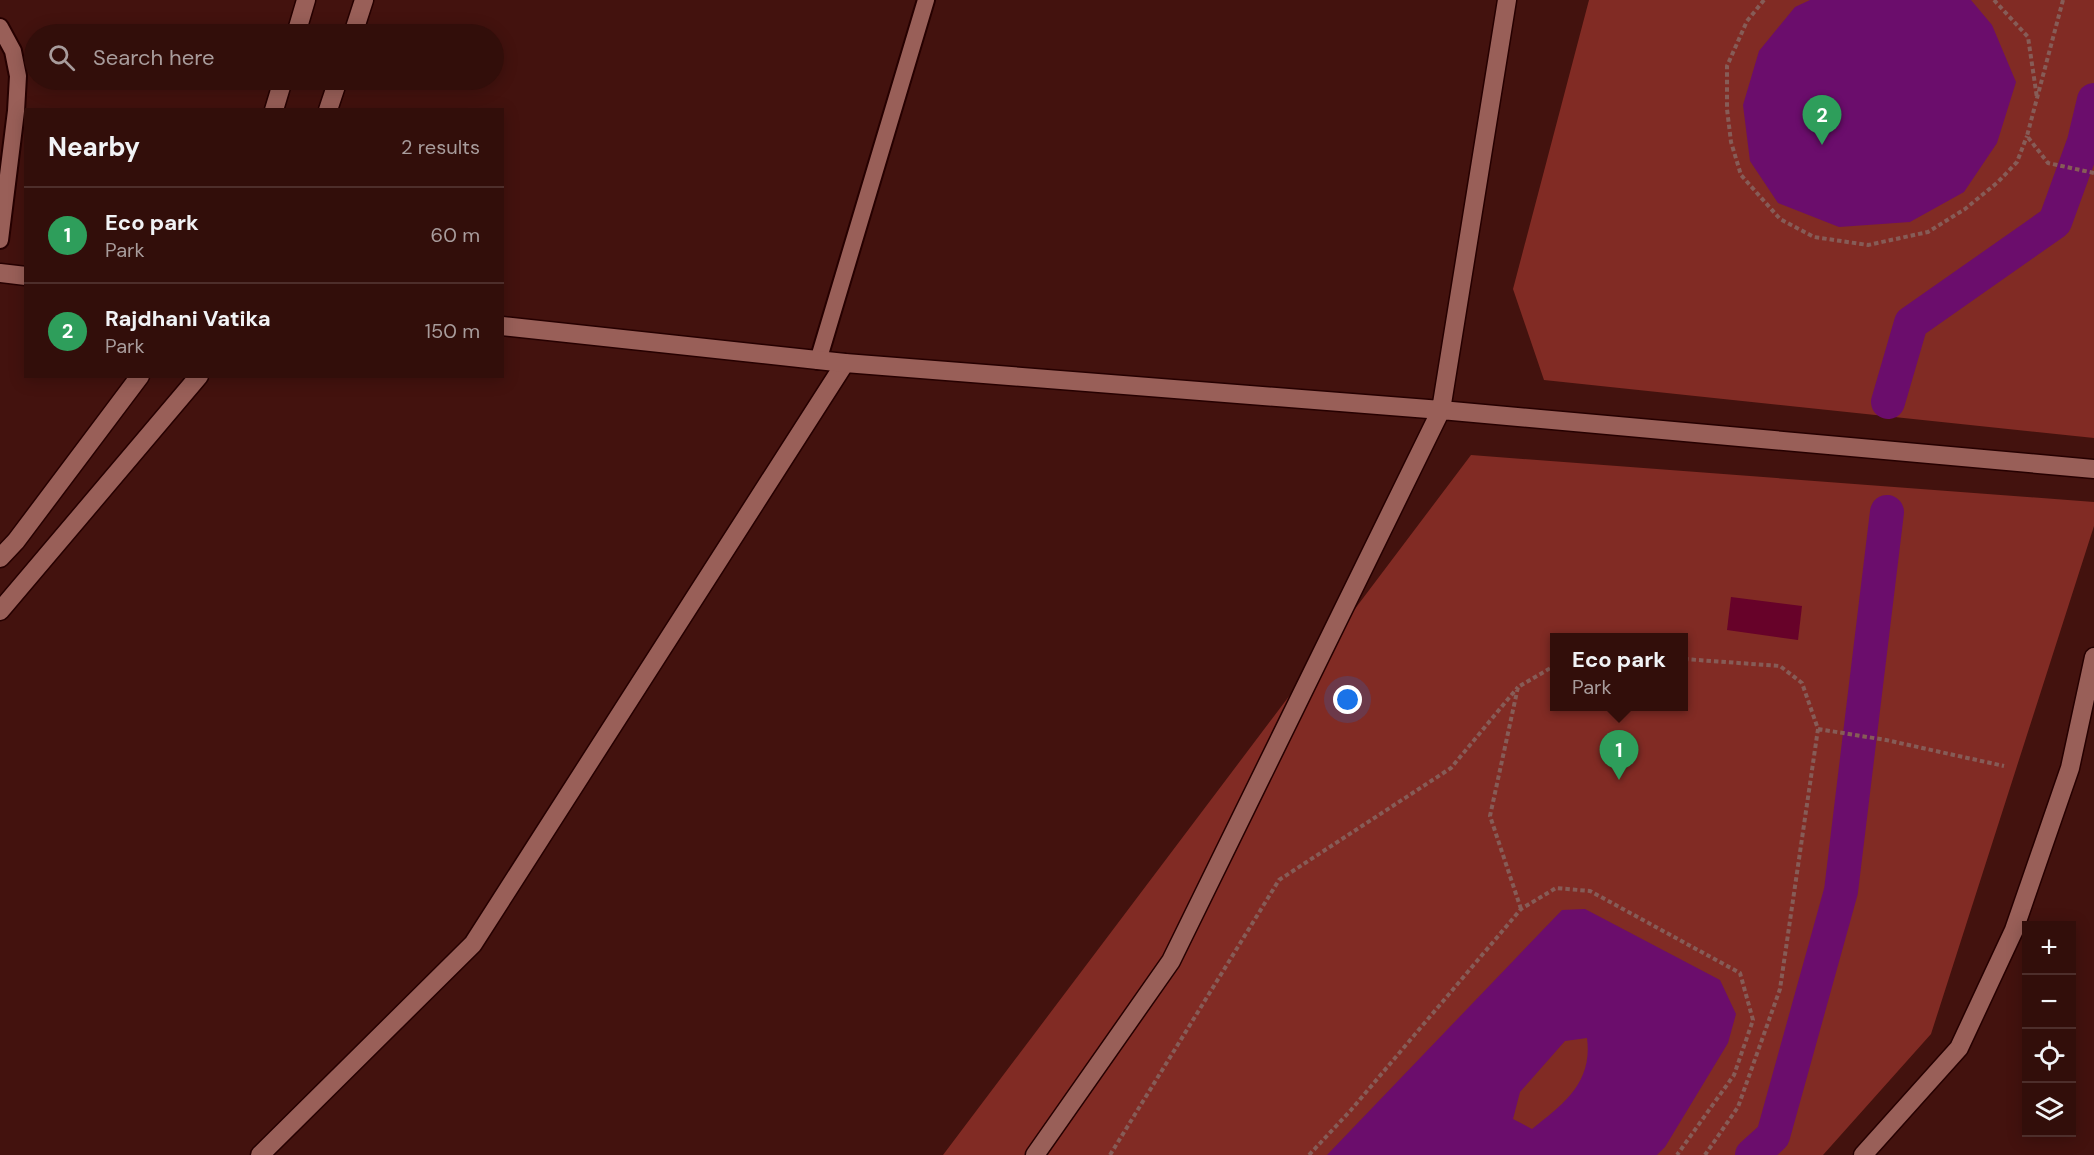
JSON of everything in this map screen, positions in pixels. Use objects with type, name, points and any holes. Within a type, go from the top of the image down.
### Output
[{"type":"street","points":[[299,24],[306,0]]},
{"type":"street","points":[[356,24],[364,0]]},
{"type":"street","points":[[1035,1155],[1170,961],[1441,410],[1507,0]]},
{"type":"street","points":[[275,108],[280,90]]},
{"type":"street","points":[[329,108],[335,90]]},
{"type":"street","points":[[0,273],[24,276]]},
{"type":"street","points":[[504,326],[818,361],[1441,410],[2094,469]]},
{"type":"street","points":[[260,1155],[473,944],[845,363]]},
{"type":"street","points":[[0,558],[16,541],[138,378]]},
{"type":"street","points":[[0,611],[198,378]]},
{"type":"street","points":[[1863,1155],[1959,1048],[2014,930],[2070,768],[2094,657]]},
{"type":"lane","points":[[818,361],[926,0]]},
{"type":"lane","points":[[0,27],[12,51],[18,76],[16,111],[0,240]]},
{"type":"path","points":[[1764,0],[1747,21],[1727,66],[1727,109],[1731,142],[1741,175],[1780,219],[1788,224],[1814,237],[1868,245],[1928,232],[1965,209],[1998,182],[2017,162],[2028,136],[2063,0]]},
{"type":"path","points":[[1994,0],[2028,37],[2037,102]]},
{"type":"path","points":[[2028,136],[2048,163],[2094,173]]},
{"type":"path","points":[[1688,659],[1780,666],[1802,683],[1818,729],[1780,989],[1738,1107],[1705,1155]]},
{"type":"path","points":[[1110,1155],[1279,880],[1451,768],[1518,687],[1550,668]]},
{"type":"path","points":[[1518,687],[1490,816],[1521,909]]},
{"type":"path","points":[[1818,729],[1886,740],[2004,766]]},
{"type":"path","points":[[1309,1155],[1351,1110],[1521,909],[1556,888],[1590,891],[1740,973],[1753,1020],[1734,1075],[1677,1155]]},
{"type":"shaded area","points":[[1589,0],[2094,0],[2094,438],[1544,380],[1513,289]]},
{"type":"shaded area","points":[[1810,0],[1971,0],[1992,25],[2016,82],[1997,143],[1964,192],[1910,222],[1839,227],[1778,203],[1750,161],[1743,105],[1759,51],[1795,7]]},
{"type":"shaded area","points":[[1471,455],[2094,502],[2094,526],[1931,1034],[1823,1155],[943,1155]]},
{"type":"shaded area","points":[[1585,909],[1720,980],[1736,1014],[1728,1043],[1665,1147],[1657,1155],[1327,1155],[1562,910]],"holes":[[[1587,1038],[1588,1054],[1580,1080],[1555,1111],[1532,1129],[1513,1119],[1520,1092],[1565,1041]]]},
{"type":"building","points":[[1731,597],[1802,606],[1798,640],[1727,630]]},
{"type":"waterway","points":[[1888,402],[1911,323],[2055,222],[2084,142],[2094,100]]},
{"type":"waterway","points":[[1752,1155],[1773,1136],[1841,891],[1887,512]]},
{"type":"place","name":"Rajdhani Vatika","points":[[1822,145]]},
{"type":"place","name":"Eco park","points":[[1619,780]]}]
